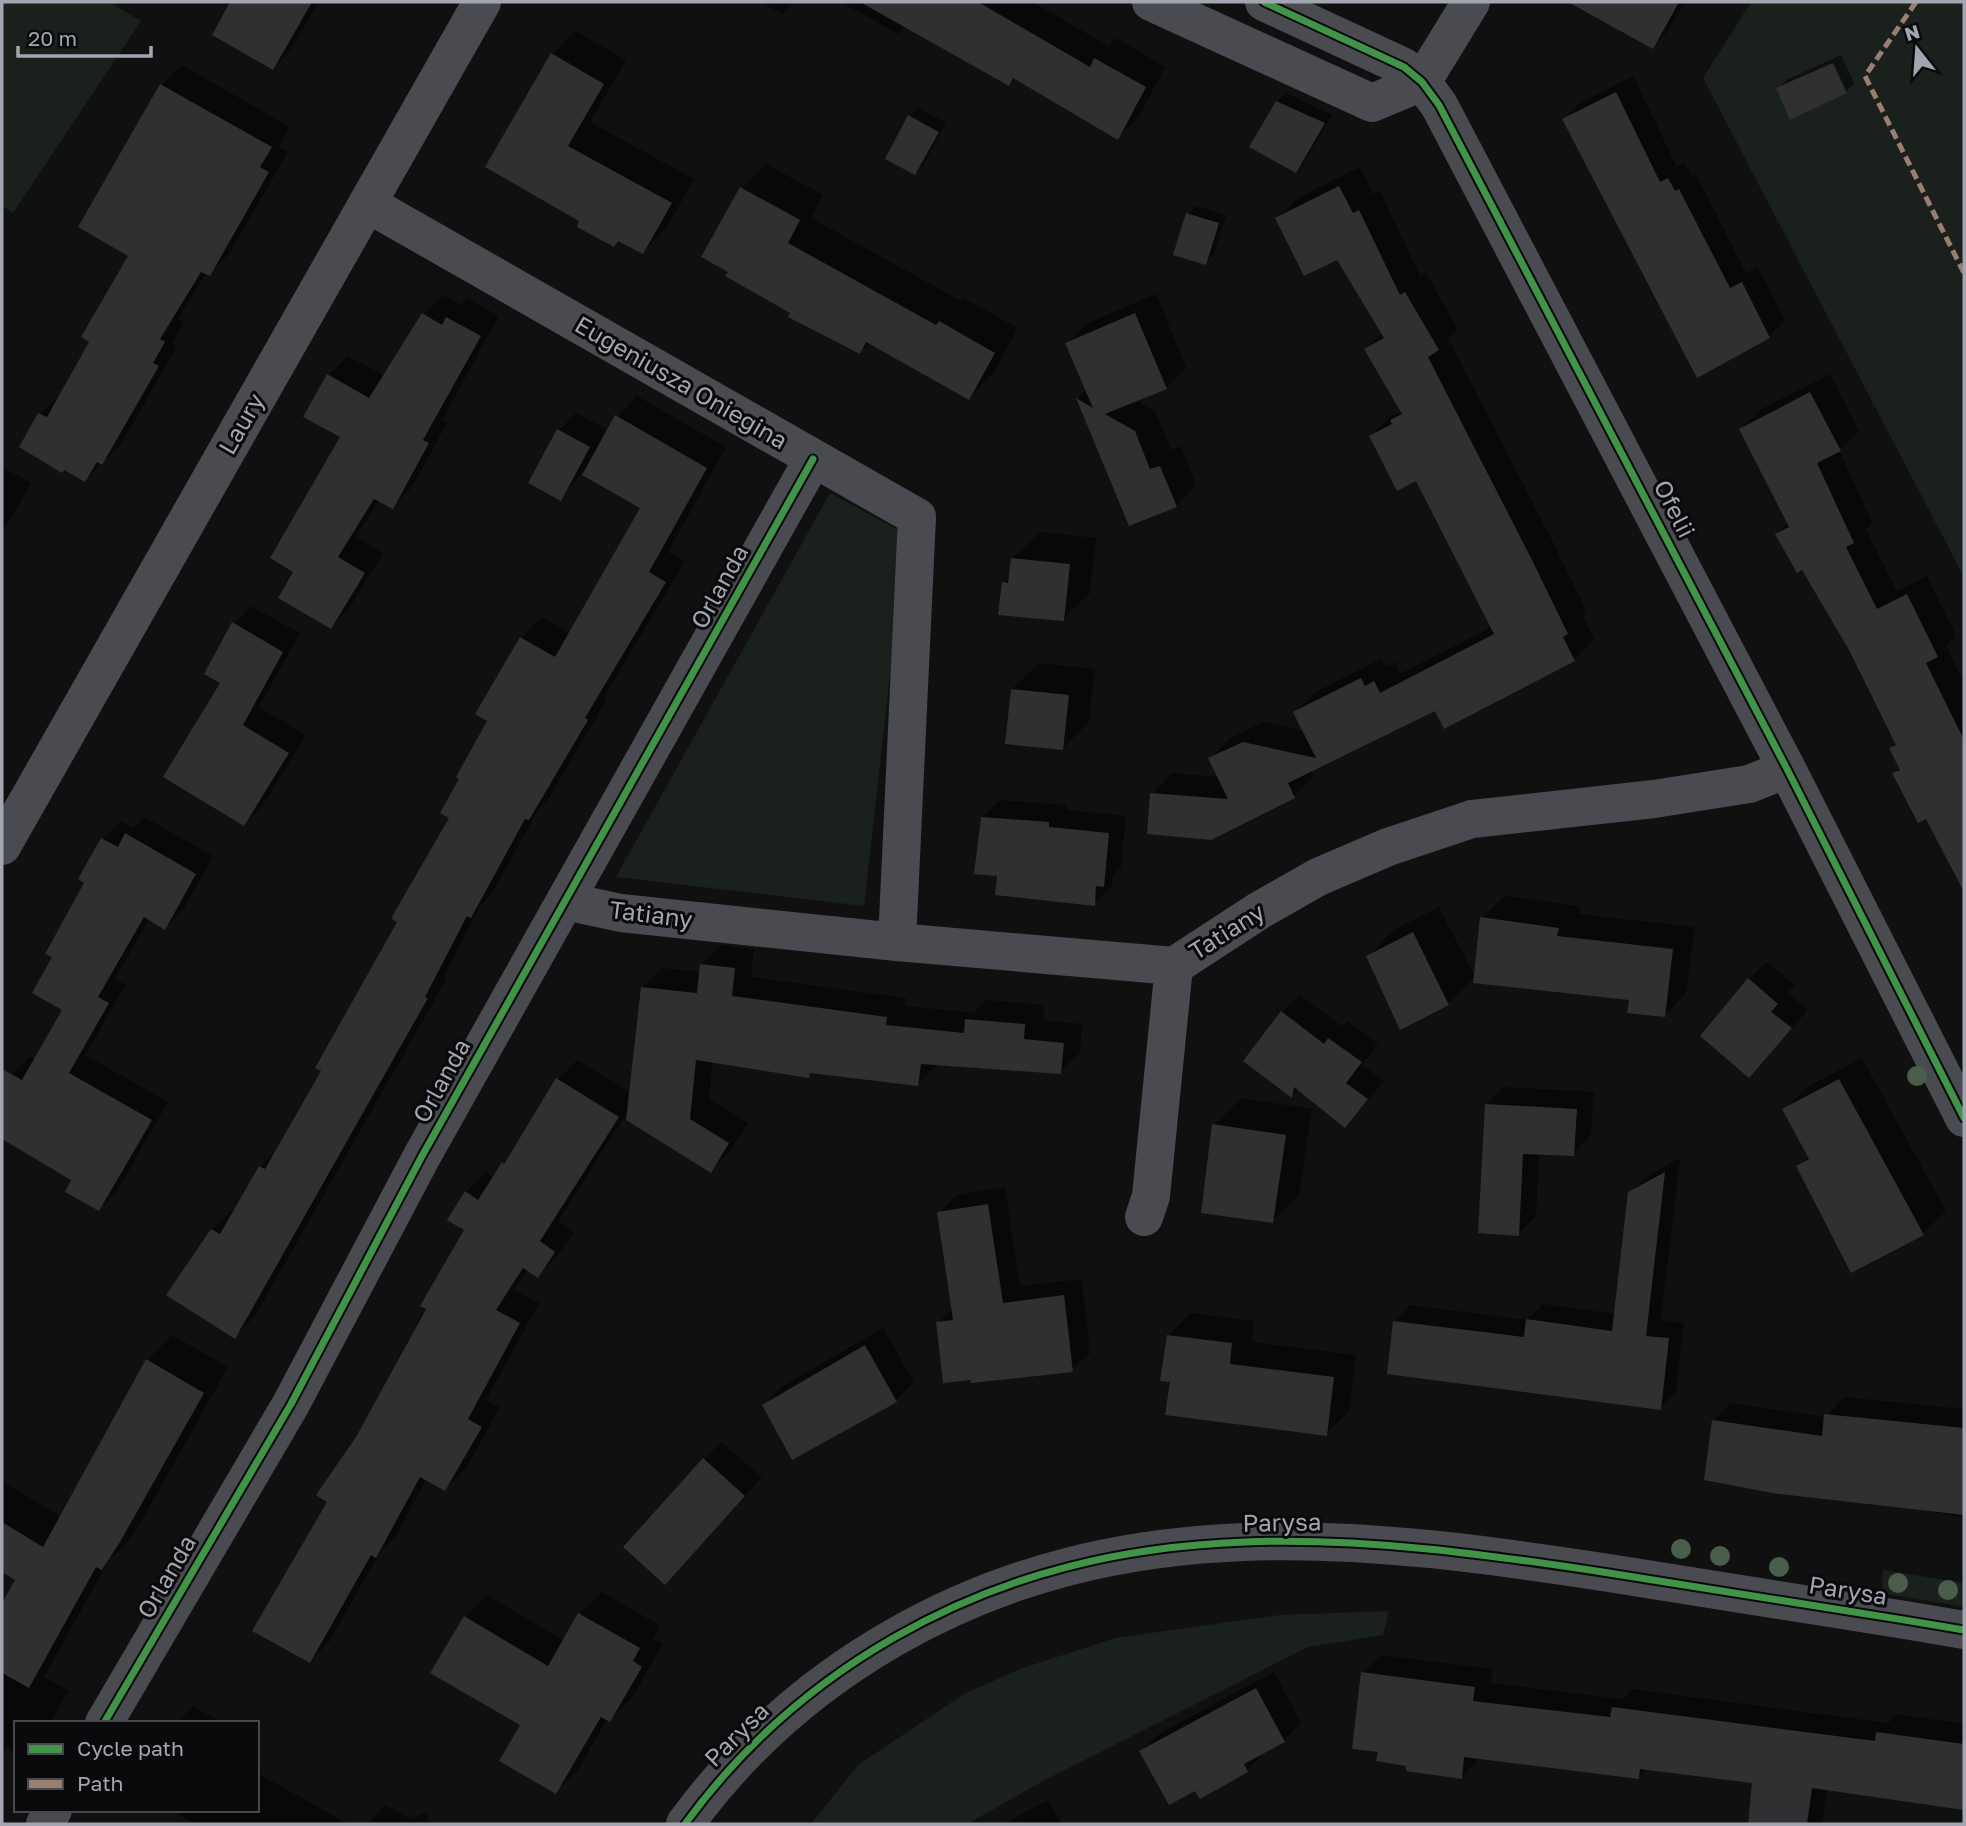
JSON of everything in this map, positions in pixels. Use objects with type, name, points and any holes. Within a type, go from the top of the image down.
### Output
[{"type":"street","name":"Laury","points":[[2,846],[482,2]]},
{"type":"street","points":[[1151,2],[1371,103],[1422,82],[1471,2]]},
{"type":"street","name":"Ofelii","points":[[1264,2],[1404,67],[1422,82],[1439,105],[1787,769],[1964,1118]]},
{"type":"street","name":"Eugeniusza Oniegina","points":[[368,204],[917,517],[897,942]]},
{"type":"street","name":"Orlanda","points":[[105,1721],[290,1404],[422,1156],[814,458]]},
{"type":"street","name":"Tatiany","points":[[565,901],[621,913],[897,942],[1174,966],[1260,910],[1318,877],[1388,847],[1472,819],[1654,799],[1749,784],[1787,769]]},
{"type":"street","points":[[1144,1217],[1151,1196],[1174,966]]},
{"type":"street","name":"Parysa","points":[[685,1824],[744,1751],[821,1683],[869,1652],[928,1618],[988,1591],[1093,1559],[1144,1549],[1260,1541],[1407,1546],[1493,1555],[1964,1630]]},
{"type":"shaded area","points":[[2,2],[109,2],[141,21],[13,213],[2,206]]},
{"type":"shaded area","points":[[1751,2],[1964,2],[1964,577],[1703,78]]},
{"type":"shaded area","points":[[830,493],[906,534],[864,906],[616,877]]},
{"type":"shaded area","points":[[1883,1570],[1964,1583],[1964,1607],[1881,1593]]},
{"type":"shaded area","points":[[1389,1611],[1383,1635],[1308,1647],[1045,1780],[967,1824],[811,1824],[858,1765],[964,1694],[1020,1669],[1115,1638],[1280,1615]]},
{"type":"building","points":[[230,2],[312,2],[273,70],[212,35]]},
{"type":"building","points":[[860,2],[978,2],[1090,67],[1094,58],[1146,87],[1118,140],[1013,78],[1009,86]]},
{"type":"building","points":[[1568,2],[1679,2],[1653,49]]},
{"type":"building","points":[[551,53],[604,84],[568,146],[672,203],[643,254],[618,241],[614,247],[577,227],[579,221],[485,167]]},
{"type":"building","points":[[1833,63],[1847,93],[1790,120],[1776,88]]},
{"type":"building","points":[[160,84],[272,147],[260,167],[269,172],[210,276],[201,272],[160,339],[165,342],[153,363],[159,366],[102,465],[97,462],[85,482],[64,470],[62,473],[19,447],[38,413],[47,417],[89,342],[81,337],[128,256],[78,227]]},
{"type":"building","points":[[1616,92],[1660,182],[1668,178],[1675,191],[1679,189],[1730,288],[1742,282],[1770,338],[1697,378],[1562,119]]},
{"type":"building","points":[[1276,101],[1325,123],[1296,173],[1249,147]]},
{"type":"building","points":[[908,115],[939,132],[915,175],[885,159]]},
{"type":"building","points":[[1339,186],[1353,213],[1359,210],[1400,295],[1405,292],[1439,350],[1428,357],[1568,634],[1563,637],[1575,661],[1444,729],[1435,711],[1288,783],[1295,798],[1211,840],[1147,834],[1150,793],[1228,799],[1208,758],[1243,742],[1316,758],[1293,712],[1361,678],[1365,686],[1374,681],[1380,693],[1494,634],[1416,481],[1397,491],[1369,436],[1392,424],[1390,420],[1402,414],[1364,349],[1384,338],[1337,260],[1304,276],[1275,218]]},
{"type":"building","points":[[740,187],[800,220],[788,243],[936,325],[939,321],[995,353],[969,400],[866,342],[860,354],[788,317],[790,313],[725,276],[728,272],[701,257]]},
{"type":"building","points":[[1186,213],[1219,223],[1206,265],[1173,255]]},
{"type":"building","points":[[422,313],[442,325],[446,317],[481,336],[423,440],[429,443],[393,509],[374,499],[338,557],[365,573],[331,629],[278,598],[293,572],[270,558],[340,437],[303,417],[327,374],[369,398]]},
{"type":"building","points":[[1135,313],[1167,389],[1105,414],[1135,431],[1150,469],[1160,466],[1177,507],[1129,526],[1076,398],[1093,408],[1065,343]]},
{"type":"building","points":[[1810,392],[1841,451],[1817,463],[1854,543],[1846,547],[1877,609],[1907,594],[1938,657],[1926,663],[1964,740],[1964,892],[1926,819],[1918,823],[1892,773],[1900,770],[1889,748],[1896,745],[1849,650],[1802,570],[1797,573],[1775,534],[1789,527],[1739,429]]},
{"type":"building","points":[[615,415],[707,468],[649,572],[666,582],[585,718],[588,720],[529,820],[525,819],[471,918],[467,916],[425,997],[428,998],[235,1339],[166,1295],[211,1229],[220,1234],[259,1166],[265,1169],[321,1071],[315,1068],[397,922],[392,919],[393,915],[449,818],[440,813],[459,779],[456,777],[487,721],[475,714],[520,637],[555,657],[640,508],[582,475]]},
{"type":"building","points":[[557,429],[590,447],[561,501],[528,483]]},
{"type":"building","points":[[1011,558],[1070,564],[1064,621],[998,615],[1002,582],[1008,583]]},
{"type":"building","points":[[232,622],[283,652],[243,725],[289,753],[244,826],[163,777],[220,683],[204,674]]},
{"type":"building","points":[[1011,689],[1069,695],[1063,750],[1005,744]]},
{"type":"building","points":[[981,817],[1049,822],[1049,827],[1109,833],[1104,887],[1096,886],[1095,906],[995,895],[997,876],[974,874]]},
{"type":"building","points":[[125,833],[196,874],[165,930],[144,917],[98,997],[109,1003],[69,1073],[152,1120],[99,1211],[65,1192],[71,1180],[2,1139],[2,1069],[22,1080],[62,1010],[32,993],[52,957],[45,954],[84,883],[78,879],[101,838],[118,847]]},
{"type":"building","points":[[1480,917],[1559,928],[1557,936],[1673,949],[1665,1017],[1627,1013],[1629,1000],[1473,983]]},
{"type":"building","points":[[1413,932],[1449,1005],[1400,1030],[1366,956]]},
{"type":"building","points":[[700,964],[735,968],[732,996],[887,1017],[886,1025],[964,1033],[965,1019],[1025,1024],[1024,1039],[1064,1043],[1061,1074],[921,1064],[918,1086],[810,1073],[809,1078],[696,1060],[690,1119],[729,1143],[711,1173],[626,1120],[641,987],[697,993]]},
{"type":"building","points":[[1748,978],[1778,1004],[1771,1012],[1792,1028],[1749,1078],[1700,1036]]},
{"type":"building","points":[[1281,1011],[1324,1044],[1328,1038],[1362,1062],[1346,1083],[1368,1099],[1345,1128],[1294,1087],[1292,1098],[1243,1061]]},
{"type":"building","points":[[556,1078],[619,1117],[540,1241],[555,1252],[538,1278],[523,1268],[496,1310],[520,1323],[468,1419],[482,1427],[445,1491],[420,1477],[376,1558],[371,1555],[310,1663],[252,1631],[327,1502],[316,1495],[356,1437],[426,1309],[420,1306],[464,1230],[447,1220],[465,1191],[478,1200],[502,1162],[504,1164]]},
{"type":"building","points":[[1839,1079],[1924,1235],[1851,1273],[1796,1166],[1809,1159],[1782,1109]]},
{"type":"building","points":[[1485,1104],[1577,1109],[1574,1156],[1523,1154],[1519,1236],[1478,1233]]},
{"type":"building","points":[[1212,1124],[1286,1135],[1273,1223],[1201,1213]]},
{"type":"building","points":[[1665,1172],[1646,1336],[1669,1338],[1661,1410],[1387,1374],[1393,1321],[1524,1337],[1526,1319],[1612,1331],[1628,1192]]},
{"type":"building","points":[[988,1204],[1003,1303],[1064,1295],[1073,1372],[971,1383],[971,1380],[943,1383],[936,1322],[953,1320],[937,1212]]},
{"type":"building","points":[[1167,1335],[1232,1343],[1230,1364],[1334,1377],[1327,1436],[1165,1415],[1170,1382],[1160,1381]]},
{"type":"building","points":[[865,1345],[897,1402],[792,1460],[762,1405]]},
{"type":"building","points":[[146,1359],[204,1393],[120,1542],[102,1570],[96,1567],[29,1688],[2,1673],[2,1603],[15,1580],[2,1572],[2,1522],[43,1547]]},
{"type":"building","points":[[1824,1414],[1964,1428],[1964,1515],[1772,1493],[1704,1480],[1712,1420],[1822,1436]]},
{"type":"building","points":[[703,1458],[745,1496],[665,1585],[623,1547]]},
{"type":"building","points":[[578,1613],[640,1648],[633,1661],[642,1667],[610,1722],[601,1717],[556,1794],[499,1761],[520,1725],[430,1673],[464,1616],[548,1666]]},
{"type":"building","points":[[1361,1672],[1475,1687],[1473,1701],[1610,1717],[1612,1707],[1875,1741],[1876,1732],[1964,1744],[1964,1810],[1812,1788],[1807,1824],[1748,1824],[1752,1783],[1640,1769],[1639,1779],[1464,1757],[1462,1779],[1406,1771],[1406,1766],[1376,1761],[1378,1752],[1352,1749]]},
{"type":"building","points":[[1256,1688],[1285,1742],[1244,1764],[1248,1772],[1200,1799],[1195,1791],[1169,1805],[1139,1751]]},
{"type":"marked path","points":[[1916,2],[1865,76],[1964,273]]},
{"type":"cycle path","points":[[1264,2],[1404,67],[1422,82],[1439,105],[1787,769],[1964,1118]]},
{"type":"cycle path","points":[[105,1721],[291,1404],[422,1156],[813,459]]},
{"type":"cycle path","points":[[685,1824],[730,1769],[780,1719],[835,1676],[895,1637],[981,1595],[1068,1567],[1156,1550],[1245,1542],[1334,1542],[1425,1549],[1609,1573],[1964,1630]]}]
